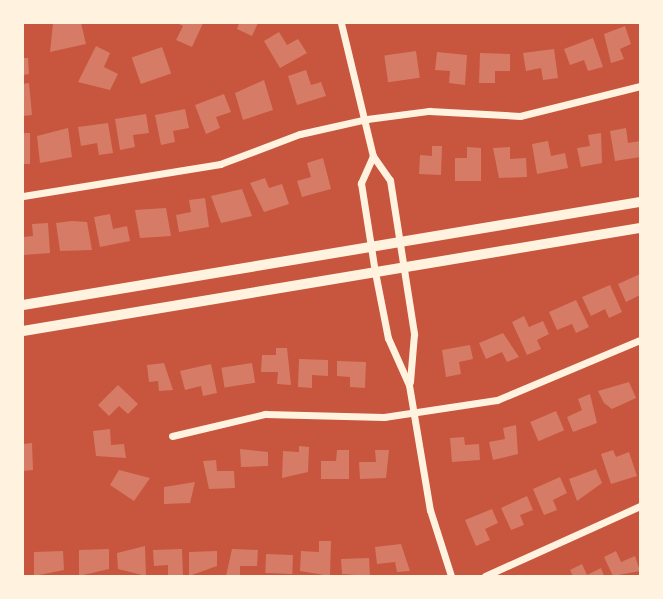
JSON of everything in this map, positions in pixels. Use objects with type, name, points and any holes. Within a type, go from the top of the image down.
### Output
[{"type":"main road","points":[[23,305],[640,202]]},
{"type":"main road","points":[[23,331],[640,228]]},
{"type":"street","points":[[341,23],[367,119],[373,156],[390,180],[414,334],[410,385],[430,510],[451,576]]},
{"type":"street","points":[[23,197],[220,164],[300,134],[367,119],[429,111],[520,116],[640,86]]},
{"type":"street","points":[[373,156],[361,183],[371,248],[388,338],[410,385]]},
{"type":"street","points":[[172,436],[265,414],[415,414],[497,400],[640,340]]},
{"type":"street","points":[[485,576],[640,506]]},
{"type":"building","points":[[53,23],[81,23],[86,44],[50,52]]},
{"type":"building","points":[[177,23],[203,23],[192,47],[176,40],[183,26]]},
{"type":"building","points":[[239,23],[258,23],[252,36],[237,29]]},
{"type":"building","points":[[625,26],[631,44],[620,49],[624,59],[611,63],[604,34]]},
{"type":"building","points":[[279,32],[287,45],[298,39],[307,53],[280,68],[264,41]]},
{"type":"building","points":[[593,38],[603,67],[588,71],[584,60],[570,65],[564,49]]},
{"type":"building","points":[[96,46],[110,53],[104,67],[118,74],[110,90],[78,82]]},
{"type":"building","points":[[162,47],[171,73],[141,84],[132,57]]},
{"type":"building","points":[[554,49],[558,78],[543,80],[541,68],[526,71],[523,53]]},
{"type":"building","points":[[416,51],[420,78],[388,82],[384,55]]},
{"type":"building","points":[[437,52],[467,55],[465,85],[449,83],[450,71],[435,70]]},
{"type":"building","points":[[480,53],[510,54],[510,71],[495,71],[495,83],[479,83]]},
{"type":"building","points":[[23,58],[28,58],[29,74],[23,75]]},
{"type":"building","points":[[306,70],[311,85],[321,82],[326,96],[297,105],[288,76]]},
{"type":"building","points":[[264,80],[273,110],[243,120],[235,93]]},
{"type":"building","points":[[29,83],[32,115],[23,116],[23,84]]},
{"type":"building","points":[[224,94],[231,112],[216,117],[220,128],[206,134],[195,105]]},
{"type":"building","points":[[185,109],[189,128],[173,131],[175,142],[161,145],[155,115]]},
{"type":"building","points":[[146,114],[149,133],[133,135],[135,147],[120,150],[115,119]]},
{"type":"building","points":[[108,123],[113,153],[99,155],[97,143],[81,146],[78,127]]},
{"type":"building","points":[[68,128],[72,157],[40,163],[37,136]]},
{"type":"building","points":[[626,128],[628,143],[640,141],[640,157],[615,161],[610,131]]},
{"type":"building","points":[[23,133],[30,133],[30,164],[23,164]]},
{"type":"building","points":[[601,133],[602,163],[581,167],[577,148],[590,146],[588,135]]},
{"type":"building","points":[[548,141],[551,156],[565,153],[568,168],[537,174],[532,144]]},
{"type":"building","points":[[432,146],[442,146],[441,175],[419,174],[420,155],[432,156]]},
{"type":"building","points":[[467,147],[481,148],[481,181],[455,181],[455,158],[467,158]]},
{"type":"building","points":[[510,147],[510,159],[526,158],[527,177],[499,178],[493,148]]},
{"type":"building","points":[[323,158],[331,189],[302,197],[297,181],[311,177],[307,163]]},
{"type":"building","points":[[265,178],[269,188],[282,184],[289,204],[264,212],[250,183]]},
{"type":"building","points":[[242,189],[252,216],[221,223],[211,196]]},
{"type":"building","points":[[205,198],[209,227],[179,232],[176,215],[191,212],[189,200]]},
{"type":"building","points":[[166,208],[171,236],[140,238],[135,210]]},
{"type":"building","points":[[110,214],[113,229],[127,226],[130,241],[100,247],[94,217]]},
{"type":"building","points":[[87,222],[92,250],[60,251],[56,223]]},
{"type":"building","points":[[48,223],[50,253],[23,255],[23,237],[33,236],[32,224]]},
{"type":"building","points":[[640,274],[640,295],[626,302],[618,284]]},
{"type":"building","points":[[610,285],[622,312],[609,318],[605,309],[591,316],[582,297]]},
{"type":"building","points":[[576,300],[589,327],[576,333],[572,324],[557,330],[549,312]]},
{"type":"building","points":[[524,316],[529,327],[543,321],[549,334],[537,340],[541,349],[527,355],[512,322]]},
{"type":"building","points":[[503,333],[519,357],[507,362],[502,352],[486,359],[479,343]]},
{"type":"building","points":[[470,345],[473,359],[459,362],[461,374],[446,377],[442,350]]},
{"type":"building","points":[[276,348],[287,348],[291,385],[277,384],[278,372],[261,372],[262,355],[276,355]]},
{"type":"building","points":[[299,359],[328,360],[328,376],[312,375],[312,388],[298,387]]},
{"type":"building","points":[[337,361],[366,362],[365,388],[350,387],[350,377],[337,376]]},
{"type":"building","points":[[164,363],[173,390],[159,391],[158,381],[149,382],[147,365]]},
{"type":"building","points":[[252,363],[255,383],[225,388],[221,368]]},
{"type":"building","points":[[211,364],[217,393],[203,396],[201,386],[185,390],[180,371]]},
{"type":"building","points":[[629,382],[636,398],[612,409],[604,403],[598,391]]},
{"type":"building","points":[[118,385],[138,404],[128,414],[119,406],[109,416],[98,405]]},
{"type":"building","points":[[590,394],[597,423],[573,432],[567,417],[582,410],[578,399]]},
{"type":"building","points":[[556,411],[564,430],[538,441],[530,422]]},
{"type":"building","points":[[516,425],[518,454],[493,460],[489,442],[505,439],[503,428]]},
{"type":"building","points":[[110,429],[111,445],[124,444],[126,458],[96,456],[93,431]]},
{"type":"building","points":[[464,437],[465,445],[479,444],[480,460],[452,462],[450,438]]},
{"type":"building","points":[[32,443],[33,470],[23,471],[23,444]]},
{"type":"building","points":[[299,446],[309,447],[308,472],[282,478],[283,451],[299,452]]},
{"type":"building","points":[[240,449],[268,452],[268,466],[241,467]]},
{"type":"building","points":[[337,450],[349,450],[349,479],[321,479],[321,461],[336,461]]},
{"type":"building","points":[[375,450],[389,450],[386,478],[360,479],[359,462],[376,462]]},
{"type":"building","points":[[613,450],[616,457],[629,452],[637,476],[611,484],[601,454]]},
{"type":"building","points":[[216,460],[217,471],[234,471],[235,488],[209,489],[203,461]]},
{"type":"building","points":[[596,469],[602,483],[577,501],[569,479]]},
{"type":"building","points":[[119,470],[150,478],[134,501],[110,485]]},
{"type":"building","points":[[560,477],[567,493],[553,500],[557,510],[544,515],[533,489]]},
{"type":"building","points":[[195,482],[190,503],[164,504],[164,487]]},
{"type":"building","points":[[527,496],[533,510],[520,515],[524,525],[511,530],[501,508]]},
{"type":"building","points":[[492,509],[498,523],[485,529],[490,540],[476,546],[465,520]]},
{"type":"building","points":[[319,541],[331,541],[330,576],[300,571],[301,551],[319,552]]},
{"type":"building","points":[[401,544],[410,571],[397,572],[395,562],[377,564],[375,547]]},
{"type":"building","points":[[145,546],[146,576],[118,569],[117,553]]},
{"type":"building","points":[[109,549],[109,569],[79,576],[79,550]]},
{"type":"building","points":[[182,549],[183,576],[168,576],[168,565],[154,566],[153,550]]},
{"type":"building","points":[[232,549],[258,550],[257,566],[240,566],[240,576],[226,576]]},
{"type":"building","points":[[63,551],[64,570],[34,576],[34,552]]},
{"type":"building","points":[[217,551],[217,566],[189,576],[189,552]]},
{"type":"building","points":[[616,551],[621,562],[635,556],[640,571],[613,576],[604,557]]},
{"type":"building","points":[[266,554],[293,555],[292,574],[265,573]]},
{"type":"building","points":[[369,558],[370,576],[342,574],[341,559]]},
{"type":"building","points":[[582,564],[587,575],[601,568],[604,576],[573,576],[570,570]]}]
